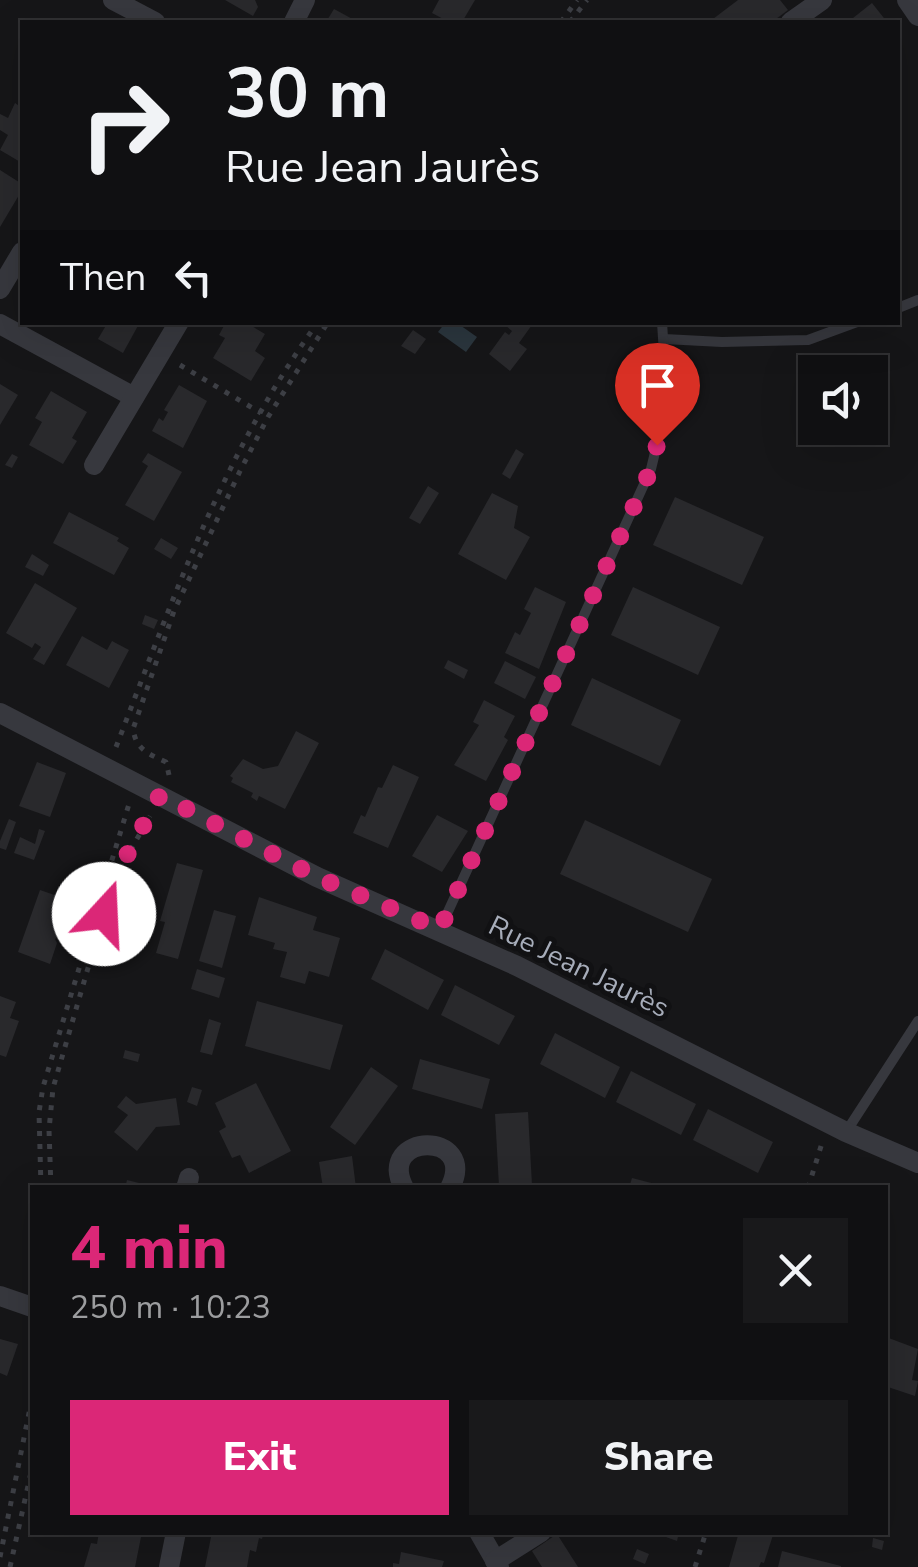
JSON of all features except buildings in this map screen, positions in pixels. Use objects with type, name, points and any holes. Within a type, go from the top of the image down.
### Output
[{"type":"street","points":[[113,0],[151,20]]},
{"type":"street","points":[[794,20],[822,0]]},
{"type":"street","points":[[907,0],[918,16]]},
{"type":"street","points":[[0,289],[20,255]]},
{"type":"street","points":[[0,324],[134,398]]},
{"type":"street","points":[[94,466],[176,325]]},
{"type":"street","name":"Rue Jean Jaurès","points":[[0,714],[317,877],[440,929],[918,1164]]},
{"type":"street","points":[[403,1185],[399,1172],[404,1154],[429,1143],[452,1158],[455,1176],[451,1185]]},
{"type":"street","points":[[0,1296],[30,1306]]},
{"type":"street","points":[[168,1567],[175,1535]]},
{"type":"street","points":[[481,1535],[497,1564],[537,1535]]},
{"type":"lane","points":[[440,929],[651,469],[657,445],[662,325]]},
{"type":"lane","points":[[664,338],[722,342],[808,340],[849,325]]},
{"type":"lane","points":[[838,1128],[918,1020]]},
{"type":"path","points":[[572,20],[587,0]]},
{"type":"path","points":[[51,1185],[48,1130],[53,1088],[114,879],[170,772],[166,762],[142,750],[134,741],[133,729],[174,611],[264,415],[316,325]]},
{"type":"path","points":[[113,754],[197,536],[224,477],[326,325]]},
{"type":"path","points":[[160,353],[264,415]]},
{"type":"path","points":[[41,1185],[38,1112],[43,1087],[130,802]]},
{"type":"path","points":[[810,1185],[838,1128]]},
{"type":"path","points":[[0,1557],[30,1408]]},
{"type":"path","points":[[10,1567],[30,1477]]},
{"type":"path","points":[[696,1567],[705,1535]]},
{"type":"shaded area","points":[[443,325],[460,325],[477,337],[466,352],[438,332]]},
{"type":"route","points":[[104,914],[114,879],[160,795],[317,877],[440,929],[651,469],[657,445]]}]
